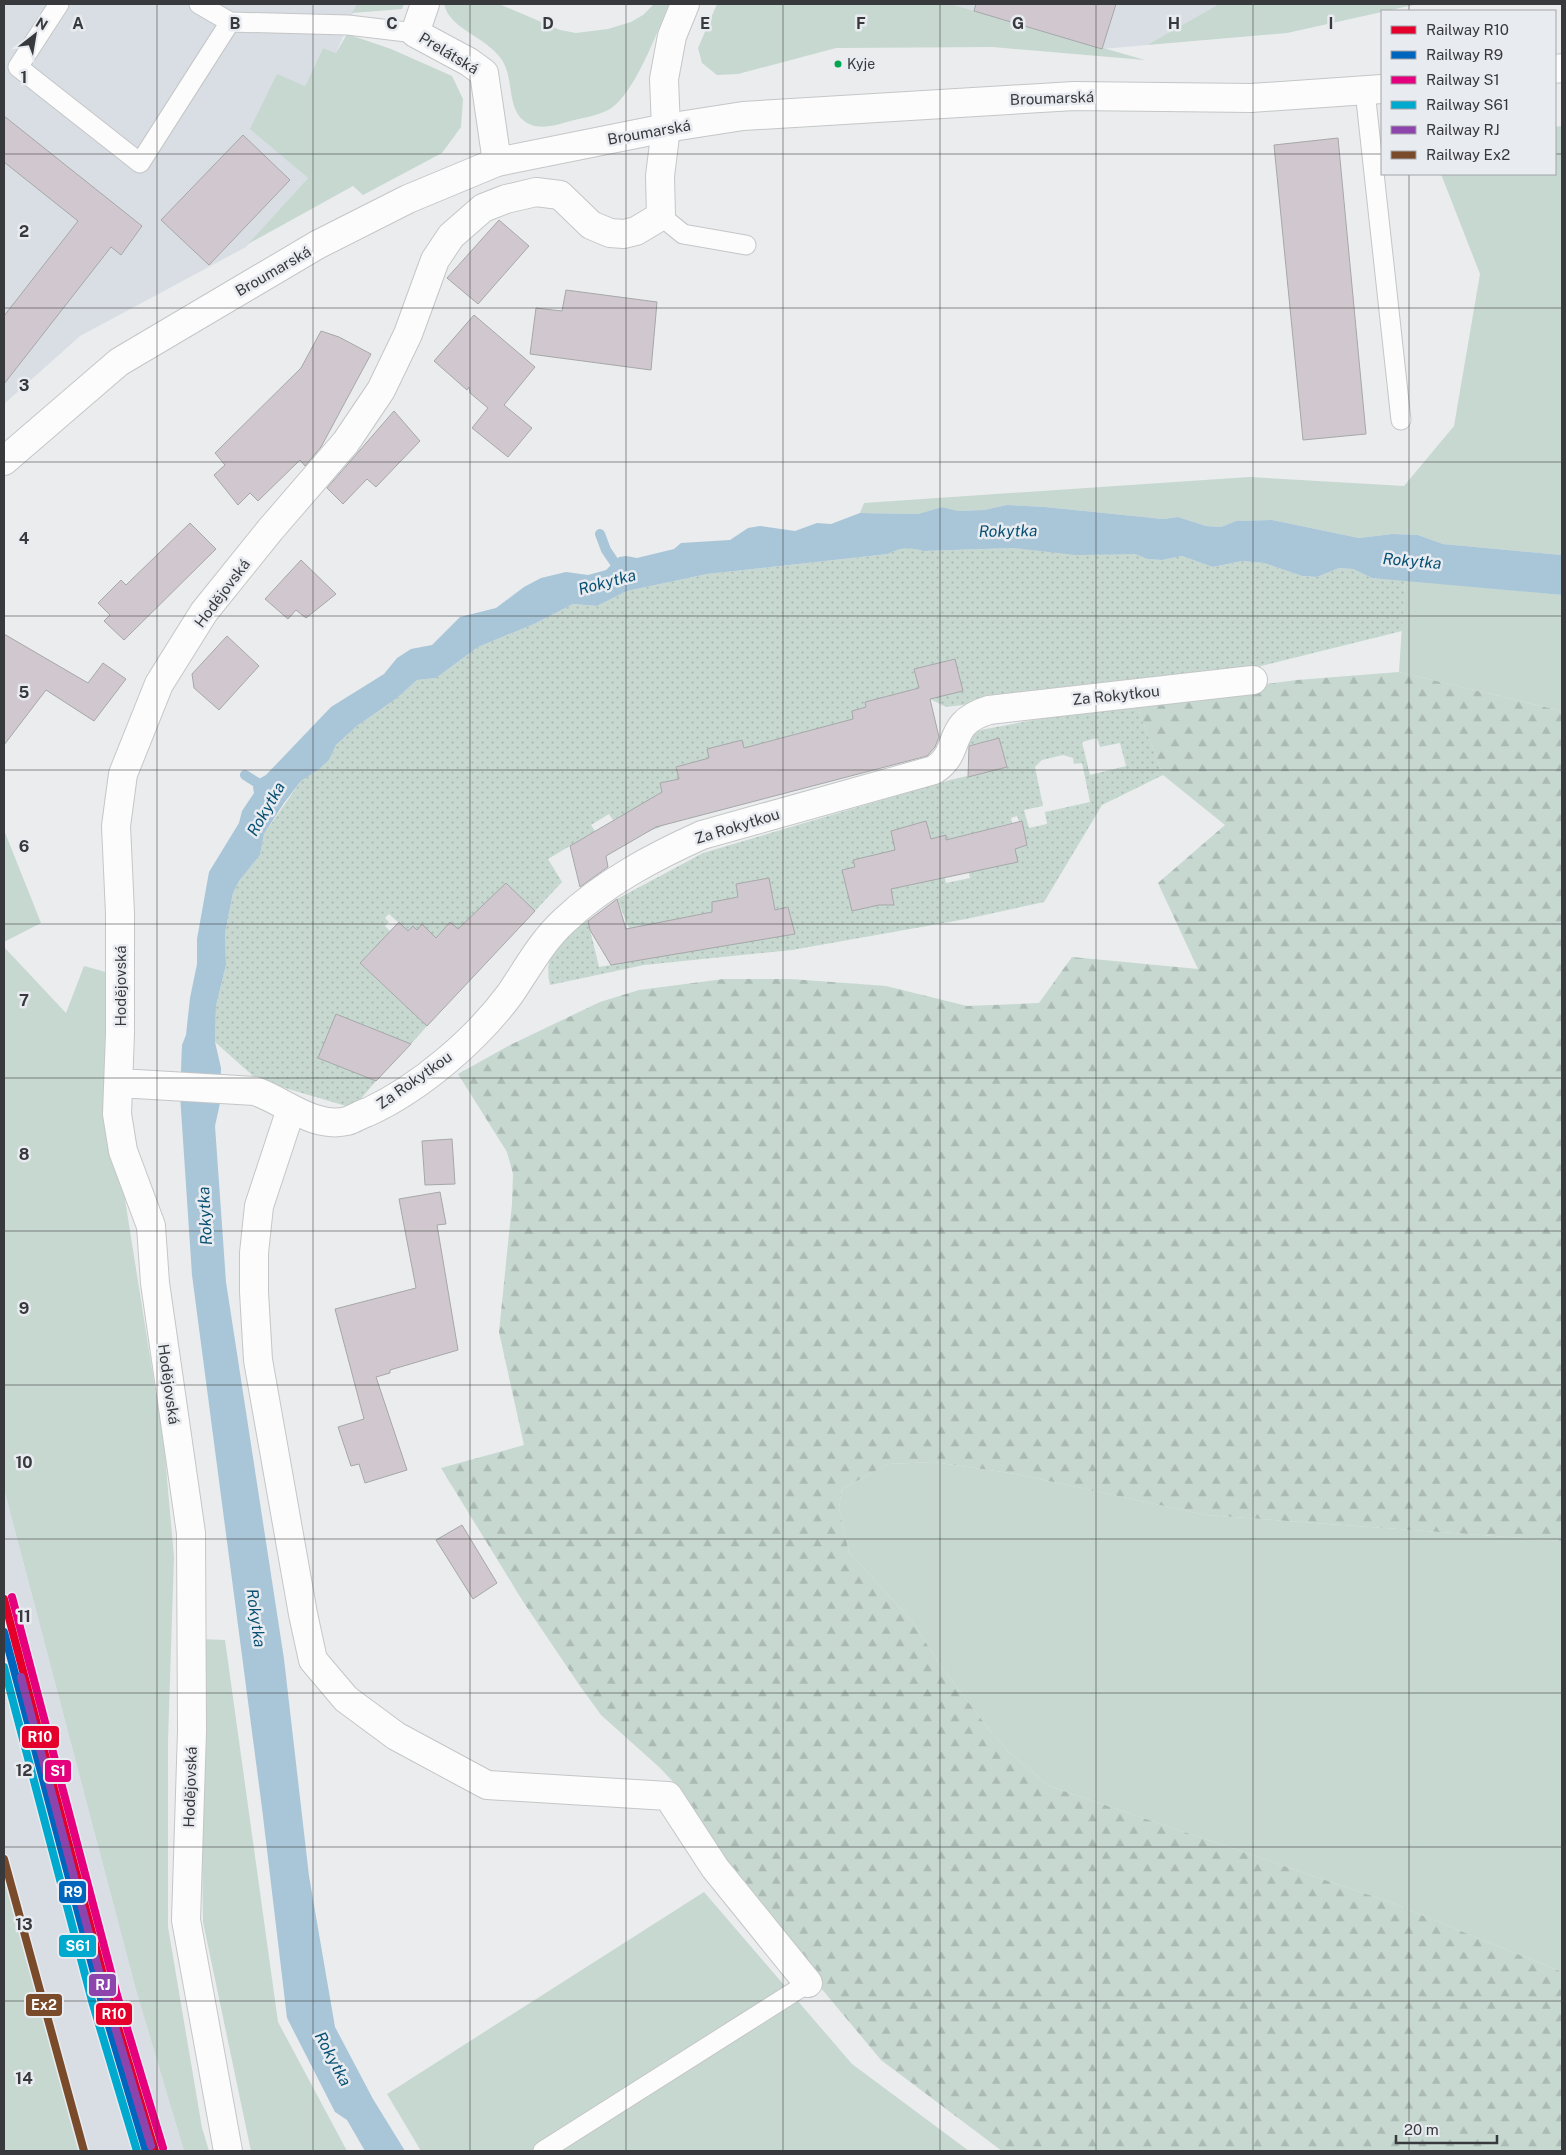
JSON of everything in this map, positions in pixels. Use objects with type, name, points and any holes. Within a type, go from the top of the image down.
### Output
[{"type":"street","name":"Prelátská","points":[[425,4],[415,34],[470,62],[484,73],[497,162]]},
{"type":"street","points":[[661,216],[660,176],[666,128],[664,79],[672,36],[685,4]]},
{"type":"street","name":"Broumarská","points":[[4,460],[118,362],[318,245],[408,199],[497,162],[666,128],[743,116],[1074,96],[1251,98],[1374,90]]},
{"type":"street","name":"Hodějovská","points":[[228,2151],[186,1920],[192,1731],[191,1533],[155,1283],[151,1226],[123,1151],[116,1114],[119,1083],[120,913],[116,826],[123,774],[160,684],[204,612],[270,530],[346,442],[381,390],[408,334],[435,260],[451,236],[483,208],[506,199],[536,192],[560,195],[591,225],[610,233],[624,234],[636,231],[661,216]]},
{"type":"street","name":"Za Rokytkou","points":[[119,1083],[166,1088],[230,1089],[255,1092],[271,1097],[291,1109],[314,1118],[347,1121],[385,1104],[464,1045],[508,996],[548,939],[564,920],[623,875],[695,838],[934,770],[948,757],[956,734],[971,715],[988,710],[1253,680]]},
{"type":"street","points":[[291,1109],[259,1206],[254,1253],[254,1292],[258,1360],[303,1614],[314,1660],[346,1699],[396,1736],[487,1785],[668,1796],[715,1868],[808,1983]]},
{"type":"lane","points":[[59,4],[18,67],[140,163],[230,22]]},
{"type":"lane","points":[[199,4],[230,22],[348,25],[415,34]]},
{"type":"lane","points":[[1374,90],[1401,420]]},
{"type":"lane","points":[[661,216],[683,234],[746,245]]},
{"type":"lane","points":[[544,2151],[808,1983]]},
{"type":"shaded area","points":[[4,4],[357,4],[336,53],[323,48],[305,86],[251,129],[308,178],[246,247],[80,336],[4,404]]},
{"type":"shaded area","points":[[950,4],[1219,4],[1147,45],[1102,49]]},
{"type":"shaded area","points":[[4,1489],[136,1990],[184,2151],[84,2151],[43,2015],[4,1867]]},
{"type":"green space","points":[[357,4],[404,4],[402,9],[352,13]]},
{"type":"green space","points":[[444,4],[499,4],[560,30],[576,33],[608,29],[631,22],[643,15],[654,4],[669,4],[644,61],[628,90],[619,101],[610,109],[600,113],[556,125],[539,127],[523,120],[518,114],[512,100],[506,67],[502,60],[487,45],[453,20]]},
{"type":"green space","points":[[717,4],[950,4],[1145,60],[993,47],[836,48],[738,74],[717,75],[702,63],[698,48]]},
{"type":"green space","points":[[1219,4],[1418,4],[1391,10],[1381,10],[1381,12],[1287,33],[1147,45]]},
{"type":"green space","points":[[347,34],[391,49],[452,76],[463,99],[461,127],[442,153],[363,195],[353,186],[248,244],[308,178],[250,129],[277,74],[305,86],[323,48],[336,53]]},
{"type":"green space","points":[[1562,126],[1562,555],[1443,544],[1418,535],[1392,534],[1359,538],[1272,520],[1236,521],[1221,527],[1206,526],[1178,517],[1163,519],[1007,505],[984,510],[957,511],[942,507],[918,514],[860,513],[864,503],[1249,477],[1404,486],[1454,426],[1480,274],[1441,175],[1556,175],[1556,127]]},
{"type":"green space","points":[[909,547],[923,551],[1013,548],[1135,554],[1147,559],[1162,560],[1182,556],[1213,567],[1242,561],[1264,563],[1302,576],[1317,577],[1339,568],[1353,569],[1372,578],[1405,580],[1402,631],[1249,669],[946,707],[930,699],[955,659],[914,669],[919,688],[865,702],[865,707],[852,711],[854,723],[812,730],[707,758],[714,770],[694,762],[676,767],[679,779],[660,783],[670,823],[645,833],[631,810],[613,820],[609,814],[591,825],[595,831],[548,859],[562,882],[535,911],[471,916],[458,929],[450,922],[436,938],[422,925],[417,930],[408,931],[389,914],[385,918],[389,922],[385,926],[401,943],[369,953],[360,963],[427,1026],[411,1044],[318,1058],[376,1081],[353,1108],[278,1086],[252,1075],[215,1042],[216,1006],[226,965],[225,933],[233,893],[239,881],[260,855],[264,834],[301,781],[329,760],[336,745],[357,726],[397,698],[417,680],[436,678],[478,647],[534,624],[573,604],[597,606],[627,591],[707,574],[888,554],[899,548]]},
{"type":"green space","points":[[1405,580],[1562,595],[1562,711],[1399,672]]},
{"type":"green space","points":[[1399,672],[1562,711],[1562,1541],[1206,1515],[1016,1474],[933,1462],[888,1464],[842,1489],[839,1508],[849,1552],[911,1620],[941,1666],[991,1732],[1009,1752],[1049,1786],[1387,1901],[1562,1972],[1562,2151],[1002,2151],[881,2060],[761,1916],[682,1791],[659,1767],[601,1715],[580,1686],[524,1603],[441,1468],[524,1445],[499,1332],[512,1204],[513,1174],[507,1152],[458,1074],[510,1045],[600,1002],[639,990],[724,979],[791,979],[886,986],[967,1006],[1039,1003],[1072,957],[1198,969],[1158,883],[1225,825],[1163,775],[1135,701],[1297,680]]},
{"type":"green space","points":[[1135,701],[1163,775],[1102,805],[1044,902],[966,919],[792,950],[644,965],[550,985],[548,973],[552,954],[563,938],[587,917],[599,967],[634,961],[654,924],[629,928],[617,899],[703,853],[950,780],[1007,767],[999,738],[967,746],[970,732]],"holes":[[[1097,738],[1100,747],[1120,743],[1126,766],[1090,775],[1082,742]],[[1063,755],[1073,758],[1074,764],[1082,763],[1090,802],[1045,812],[1047,824],[1029,828],[1024,810],[1043,806],[1035,767],[1042,760]],[[1017,816],[1019,821],[1022,821],[1027,845],[1013,850],[1018,862],[968,869],[970,878],[946,883],[936,838],[946,836],[946,845],[997,838],[996,827],[1012,823],[1011,818]],[[926,822],[934,850],[927,876],[928,881],[904,886],[891,831]],[[865,857],[892,896],[894,905],[879,905],[852,911],[843,870],[855,867],[854,860]],[[769,878],[775,910],[788,907],[795,934],[757,940],[740,906],[736,884]],[[725,900],[726,908],[692,950],[687,917],[712,912],[712,902]]]},
{"type":"green space","points":[[4,830],[41,923],[4,942]]},
{"type":"green space","points":[[4,947],[66,1013],[84,966],[113,974],[110,1105],[164,1445],[174,1557],[168,1740],[168,1927],[202,2128],[209,2151],[184,2151],[136,1990],[4,1489]]},
{"type":"green space","points":[[933,1462],[1016,1474],[1206,1515],[1562,1541],[1562,1972],[1387,1901],[1049,1786],[1009,1752],[991,1732],[941,1666],[911,1620],[849,1552],[839,1508],[842,1489],[888,1464]]},
{"type":"green space","points":[[199,1639],[225,1640],[278,2022],[347,2151],[251,2151],[203,1922]]},
{"type":"green space","points":[[4,1867],[43,2015],[84,2151],[4,2151]]},
{"type":"green space","points":[[704,1892],[852,2064],[969,2151],[421,2151],[387,2094]]},
{"type":"water","name":"Rokytka","points":[[1007,505],[1163,519],[1178,517],[1206,526],[1221,527],[1236,521],[1272,520],[1359,538],[1392,534],[1418,535],[1443,544],[1562,555],[1562,595],[1372,578],[1353,569],[1339,568],[1317,577],[1302,576],[1264,563],[1242,561],[1213,567],[1182,556],[1162,560],[1147,559],[1135,554],[1076,555],[1013,548],[923,551],[905,548],[888,554],[707,574],[627,591],[597,606],[573,604],[534,624],[478,647],[436,678],[417,680],[397,698],[357,726],[336,745],[329,760],[301,781],[264,834],[260,855],[239,881],[233,893],[225,933],[226,965],[216,1006],[215,1042],[221,1068],[220,1103],[215,1126],[226,1282],[284,1659],[309,1876],[335,2027],[373,2099],[405,2151],[365,2151],[347,2120],[335,2112],[287,2018],[262,1808],[192,1275],[180,1095],[182,1045],[186,1035],[190,998],[197,964],[197,939],[209,872],[239,823],[242,811],[254,793],[253,787],[257,780],[266,775],[331,707],[384,674],[397,658],[411,649],[432,645],[460,617],[496,608],[524,587],[541,578],[566,572],[588,575],[606,570],[619,557],[637,558],[674,549],[681,543],[730,540],[748,528],[760,526],[795,531],[817,523],[831,524],[860,513],[918,514],[942,507],[958,511],[984,510]]},
{"type":"building","points":[[976,4],[1116,4],[1102,49],[974,11]]},
{"type":"building","points":[[4,116],[142,226],[121,255],[111,247],[4,384],[4,316],[78,221],[4,162]]},
{"type":"building","points":[[243,135],[290,180],[209,265],[161,220]]},
{"type":"building","points":[[1338,138],[1366,434],[1303,440],[1274,145]]},
{"type":"building","points":[[499,220],[529,246],[478,304],[447,278]]},
{"type":"building","points":[[566,290],[657,302],[651,370],[530,354],[536,308],[562,311]]},
{"type":"building","points":[[474,315],[535,367],[504,405],[532,428],[508,457],[472,428],[488,408],[470,393],[469,387],[467,390],[434,361]]},
{"type":"building","points":[[321,331],[339,337],[371,354],[321,447],[305,466],[300,460],[258,501],[250,493],[238,505],[214,475],[225,465],[215,453],[301,368]]},
{"type":"building","points":[[394,411],[420,441],[376,487],[367,479],[343,504],[327,488]]},
{"type":"building","points":[[190,523],[216,549],[124,640],[104,621],[110,615],[98,603],[121,580],[126,585]]},
{"type":"building","points":[[301,560],[336,594],[306,618],[296,610],[288,619],[265,599]]},
{"type":"building","points":[[4,634],[88,683],[103,663],[126,679],[94,721],[46,690],[4,745]]},
{"type":"building","points":[[227,636],[259,666],[219,710],[194,688],[192,674]]},
{"type":"building","points":[[955,659],[963,691],[930,699],[939,737],[935,747],[927,756],[656,827],[606,856],[608,867],[580,887],[570,846],[662,792],[660,783],[679,779],[676,767],[709,758],[707,749],[742,740],[744,748],[853,719],[852,711],[866,707],[865,702],[919,688],[914,669]]},
{"type":"building","points":[[999,738],[1007,767],[968,777],[969,746]]},
{"type":"building","points":[[926,821],[931,839],[946,835],[946,840],[1022,821],[1027,845],[1015,849],[1018,862],[891,889],[894,905],[879,905],[852,911],[842,870],[855,867],[853,860],[895,850],[891,831]]},
{"type":"building","points":[[769,878],[775,910],[788,907],[795,934],[611,965],[590,930],[588,921],[617,899],[626,929],[712,912],[712,902],[738,897],[736,884]]},
{"type":"building","points":[[506,883],[535,911],[427,1026],[360,963],[399,922],[408,931],[413,926],[417,930],[422,924],[436,938],[450,922],[458,929]]},
{"type":"building","points":[[336,1014],[411,1044],[376,1081],[318,1058]]},
{"type":"building","points":[[452,1139],[455,1184],[425,1185],[422,1141]]},
{"type":"building","points":[[440,1192],[446,1224],[437,1225],[458,1350],[390,1370],[390,1373],[376,1377],[407,1470],[365,1483],[359,1464],[351,1466],[338,1427],[364,1419],[335,1309],[416,1288],[399,1199]]},
{"type":"building","points":[[462,1525],[497,1583],[473,1599],[436,1540]]},
{"type":"waterway","name":"Rokytka","points":[[600,534],[606,550],[621,572]]},
{"type":"waterway","name":"Rokytka","points":[[245,775],[267,789]]},
{"type":"rail line","name":"S1","points":[[12,1597],[117,1995],[163,2148]]},
{"type":"rail line","name":"R10","points":[[4,1599],[109,1997],[155,2151]]},
{"type":"rail line","name":"R9","points":[[4,1632],[101,1999],[146,2151]]},
{"type":"rail line","name":"S61","points":[[4,1667],[92,2001],[137,2151]]},
{"type":"rail line","name":"RJ","points":[[21,1677],[105,1994],[151,2146]]},
{"type":"rail line","name":"Ex2","points":[[4,1859],[84,2151]]},
{"type":"place","name":"Kyje","points":[[838,64]]}]
